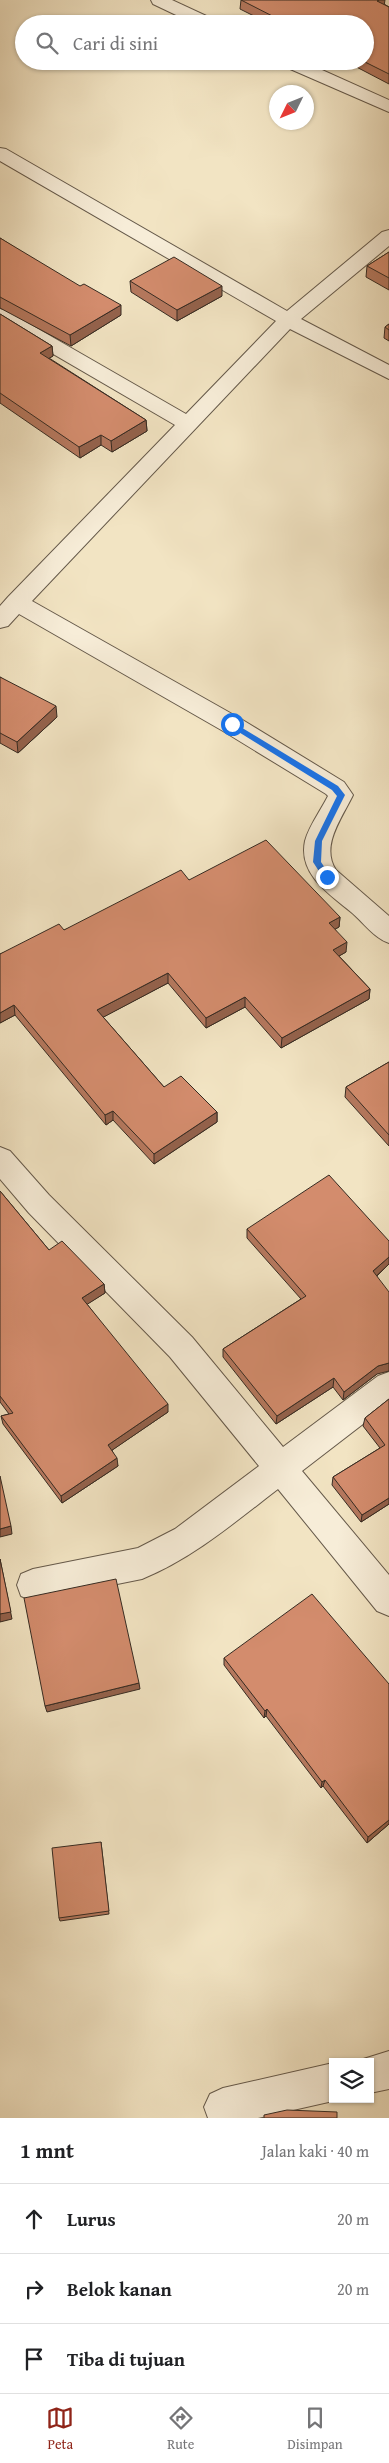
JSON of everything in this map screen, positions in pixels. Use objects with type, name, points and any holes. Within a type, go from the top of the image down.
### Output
[{"type":"street","points":[[160,0],[191,15]]},
{"type":"street","points":[[307,70],[389,108]]},
{"type":"street","points":[[0,153],[288,320],[389,373]]},
{"type":"street","points":[[0,620],[288,320],[389,236]]},
{"type":"street","points":[[0,315],[188,424]]},
{"type":"street","points":[[16,602],[232,724],[335,788],[341,795],[318,841],[317,862],[327,877],[374,917],[389,933]]},
{"type":"street","points":[[0,1160],[39,1204],[181,1347],[389,1600]]},
{"type":"street","points":[[33,1585],[142,1563],[186,1540],[389,1386]]},
{"type":"street","points":[[374,2073],[389,2070]]},
{"type":"street","points":[[223,2107],[329,2083]]},
{"type":"building","points":[[241,0],[379,0],[377,1],[389,7],[389,74],[374,66],[374,15],[270,15]]},
{"type":"building","points":[[0,238],[80,286],[84,284],[121,305],[70,335],[0,297]]},
{"type":"building","points":[[389,252],[389,278],[367,266]]},
{"type":"building","points":[[174,257],[222,286],[177,310],[130,281]]},
{"type":"building","points":[[0,314],[52,346],[40,353],[146,420],[111,441],[101,435],[79,447],[0,393]]},
{"type":"building","points":[[0,677],[56,706],[17,742],[0,733]]},
{"type":"building","points":[[266,840],[340,917],[329,923],[347,942],[333,950],[370,989],[282,1038],[245,997],[206,1018],[168,973],[97,1010],[164,1087],[181,1076],[217,1112],[154,1154],[113,1111],[105,1115],[14,1005],[0,1013],[0,954],[59,924],[64,930],[181,870],[189,880]]},
{"type":"building","points":[[389,1062],[389,1135],[346,1087]]},
{"type":"building","points":[[329,1175],[389,1241],[389,1257],[373,1271],[389,1292],[389,1363],[378,1366],[344,1392],[334,1378],[277,1416],[223,1349],[306,1296],[247,1229]]},
{"type":"building","points":[[0,1191],[49,1250],[62,1241],[104,1284],[82,1298],[168,1404],[108,1445],[117,1458],[61,1496],[1,1416],[13,1413],[0,1396]]},
{"type":"building","points":[[389,1399],[389,1498],[362,1515],[333,1477],[385,1445],[365,1418]]},
{"type":"building","points":[[0,1476],[11,1526],[0,1529]]},
{"type":"building","points":[[0,1559],[11,1612],[0,1614]]},
{"type":"building","points":[[116,1579],[139,1683],[45,1706],[24,1598]]},
{"type":"building","points":[[312,1594],[389,1684],[389,1820],[368,1837],[325,1780],[322,1782],[267,1709],[265,1711],[224,1658]]},
{"type":"building","points":[[101,1842],[109,1911],[59,1918],[52,1848]]},
{"type":"building","points":[[287,2110],[337,2112],[337,2118],[264,2118],[264,2115]]},
{"type":"route","points":[[232,724],[335,788],[341,795],[318,841],[317,862],[327,877]]}]
